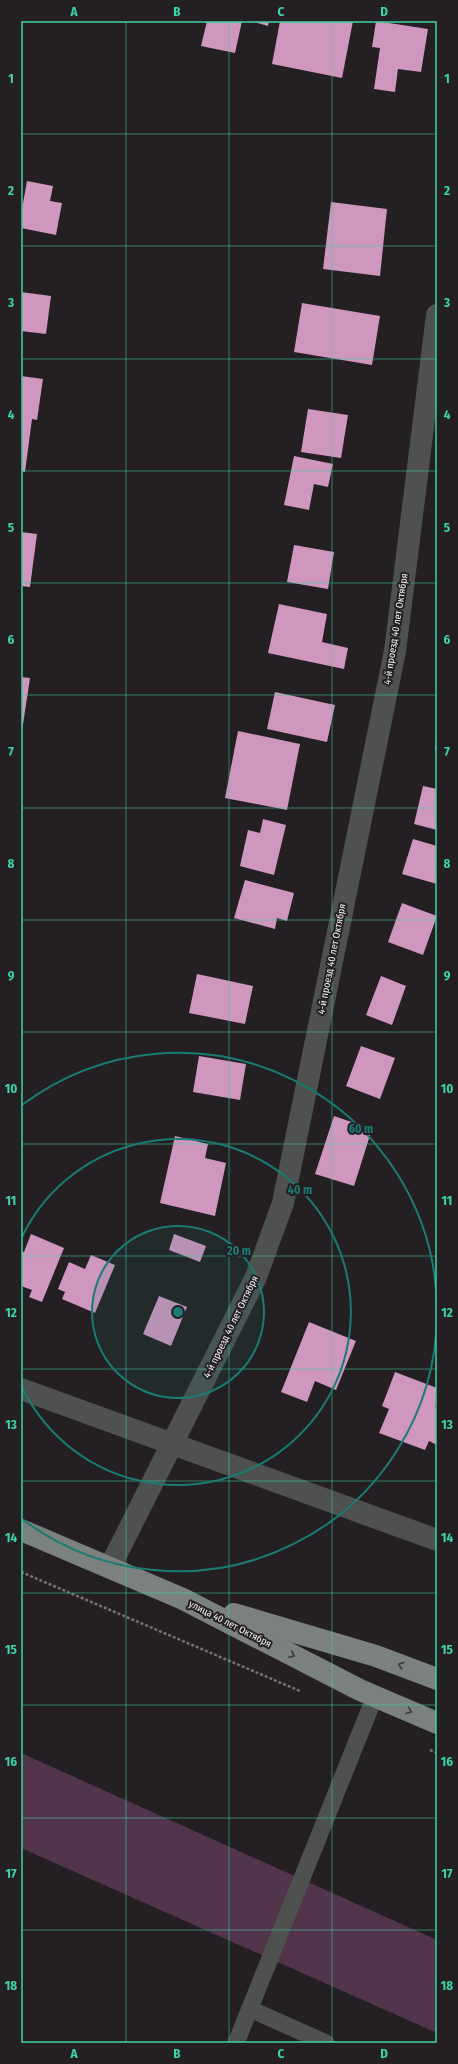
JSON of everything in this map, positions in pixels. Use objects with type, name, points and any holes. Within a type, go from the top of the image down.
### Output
[{"type":"main road","name":"улица 40 лет Октября","points":[[21,1530],[182,1599],[375,1696],[437,1723]]},
{"type":"main road","points":[[182,1599],[376,1656],[437,1679]]},
{"type":"street","name":"4-й проезд 40 лет Октября","points":[[110,1567],[256,1277],[283,1203],[395,651],[437,315]]},
{"type":"street","points":[[21,1389],[437,1540]]},
{"type":"lane","points":[[236,2043],[375,1696]]},
{"type":"lane","points":[[250,2009],[326,2043]]},
{"type":"path","points":[[21,1572],[307,1694]]},
{"type":"path","points":[[424,1747],[437,1753]]},
{"type":"shaded area","points":[[21,1753],[437,1940],[437,2033],[21,1848]]},
{"type":"building","points":[[207,21],[242,21],[235,53],[201,46]]},
{"type":"building","points":[[250,21],[269,21],[268,26]]},
{"type":"building","points":[[280,21],[353,21],[342,78],[272,64]]},
{"type":"building","points":[[376,21],[428,29],[421,72],[398,69],[395,92],[374,89],[380,48],[372,47]]},
{"type":"building","points":[[27,181],[53,186],[50,201],[62,203],[56,235],[21,228],[21,214]]},
{"type":"building","points":[[331,202],[387,209],[380,276],[323,269]]},
{"type":"building","points":[[21,292],[51,296],[46,334],[21,331]]},
{"type":"building","points":[[302,303],[380,316],[372,365],[294,352]]},
{"type":"building","points":[[21,376],[43,379],[37,420],[32,419],[25,472],[21,471]]},
{"type":"building","points":[[308,409],[348,415],[341,458],[301,452]]},
{"type":"building","points":[[294,456],[333,464],[328,487],[314,484],[309,510],[284,505]]},
{"type":"building","points":[[21,532],[37,534],[30,587],[21,586]]},
{"type":"building","points":[[294,545],[334,552],[328,589],[287,582]]},
{"type":"building","points":[[279,604],[327,614],[322,642],[348,648],[344,669],[268,653]]},
{"type":"building","points":[[21,677],[30,678],[22,731],[21,731]]},
{"type":"building","points":[[275,692],[335,705],[327,742],[267,729]]},
{"type":"building","points":[[238,731],[300,744],[287,810],[225,798]]},
{"type":"building","points":[[436,738],[437,750],[435,750]]},
{"type":"building","points":[[423,786],[437,789],[437,830],[414,824]]},
{"type":"building","points":[[263,819],[286,825],[274,875],[240,866],[248,830],[260,833]]},
{"type":"building","points":[[413,839],[437,846],[437,884],[402,874]]},
{"type":"building","points":[[245,880],[294,893],[287,921],[277,918],[275,929],[234,918]]},
{"type":"building","points":[[402,903],[437,916],[423,955],[388,942]]},
{"type":"building","points":[[197,974],[253,986],[245,1024],[189,1013]]},
{"type":"building","points":[[381,976],[406,986],[392,1025],[366,1015]]},
{"type":"building","points":[[361,1046],[395,1058],[380,1099],[346,1086]]},
{"type":"building","points":[[199,1056],[246,1064],[240,1100],[193,1092]]},
{"type":"building","points":[[334,1116],[372,1129],[354,1186],[315,1174]]},
{"type":"building","points":[[175,1136],[208,1144],[205,1158],[226,1163],[215,1216],[160,1203]]},
{"type":"building","points":[[31,1234],[64,1248],[42,1302],[29,1297],[32,1290],[21,1286],[21,1251],[24,1252]]},
{"type":"building","points":[[174,1234],[206,1246],[200,1262],[169,1250]]},
{"type":"building","points":[[91,1255],[115,1265],[95,1313],[62,1299],[65,1292],[58,1289],[69,1262],[85,1269]]},
{"type":"building","points":[[159,1296],[187,1307],[171,1346],[143,1334]]},
{"type":"building","points":[[309,1322],[356,1341],[336,1390],[315,1381],[307,1402],[281,1392]]},
{"type":"building","points":[[395,1372],[437,1388],[435,1408],[437,1408],[437,1445],[429,1441],[425,1450],[379,1433],[389,1409],[382,1406]]}]
